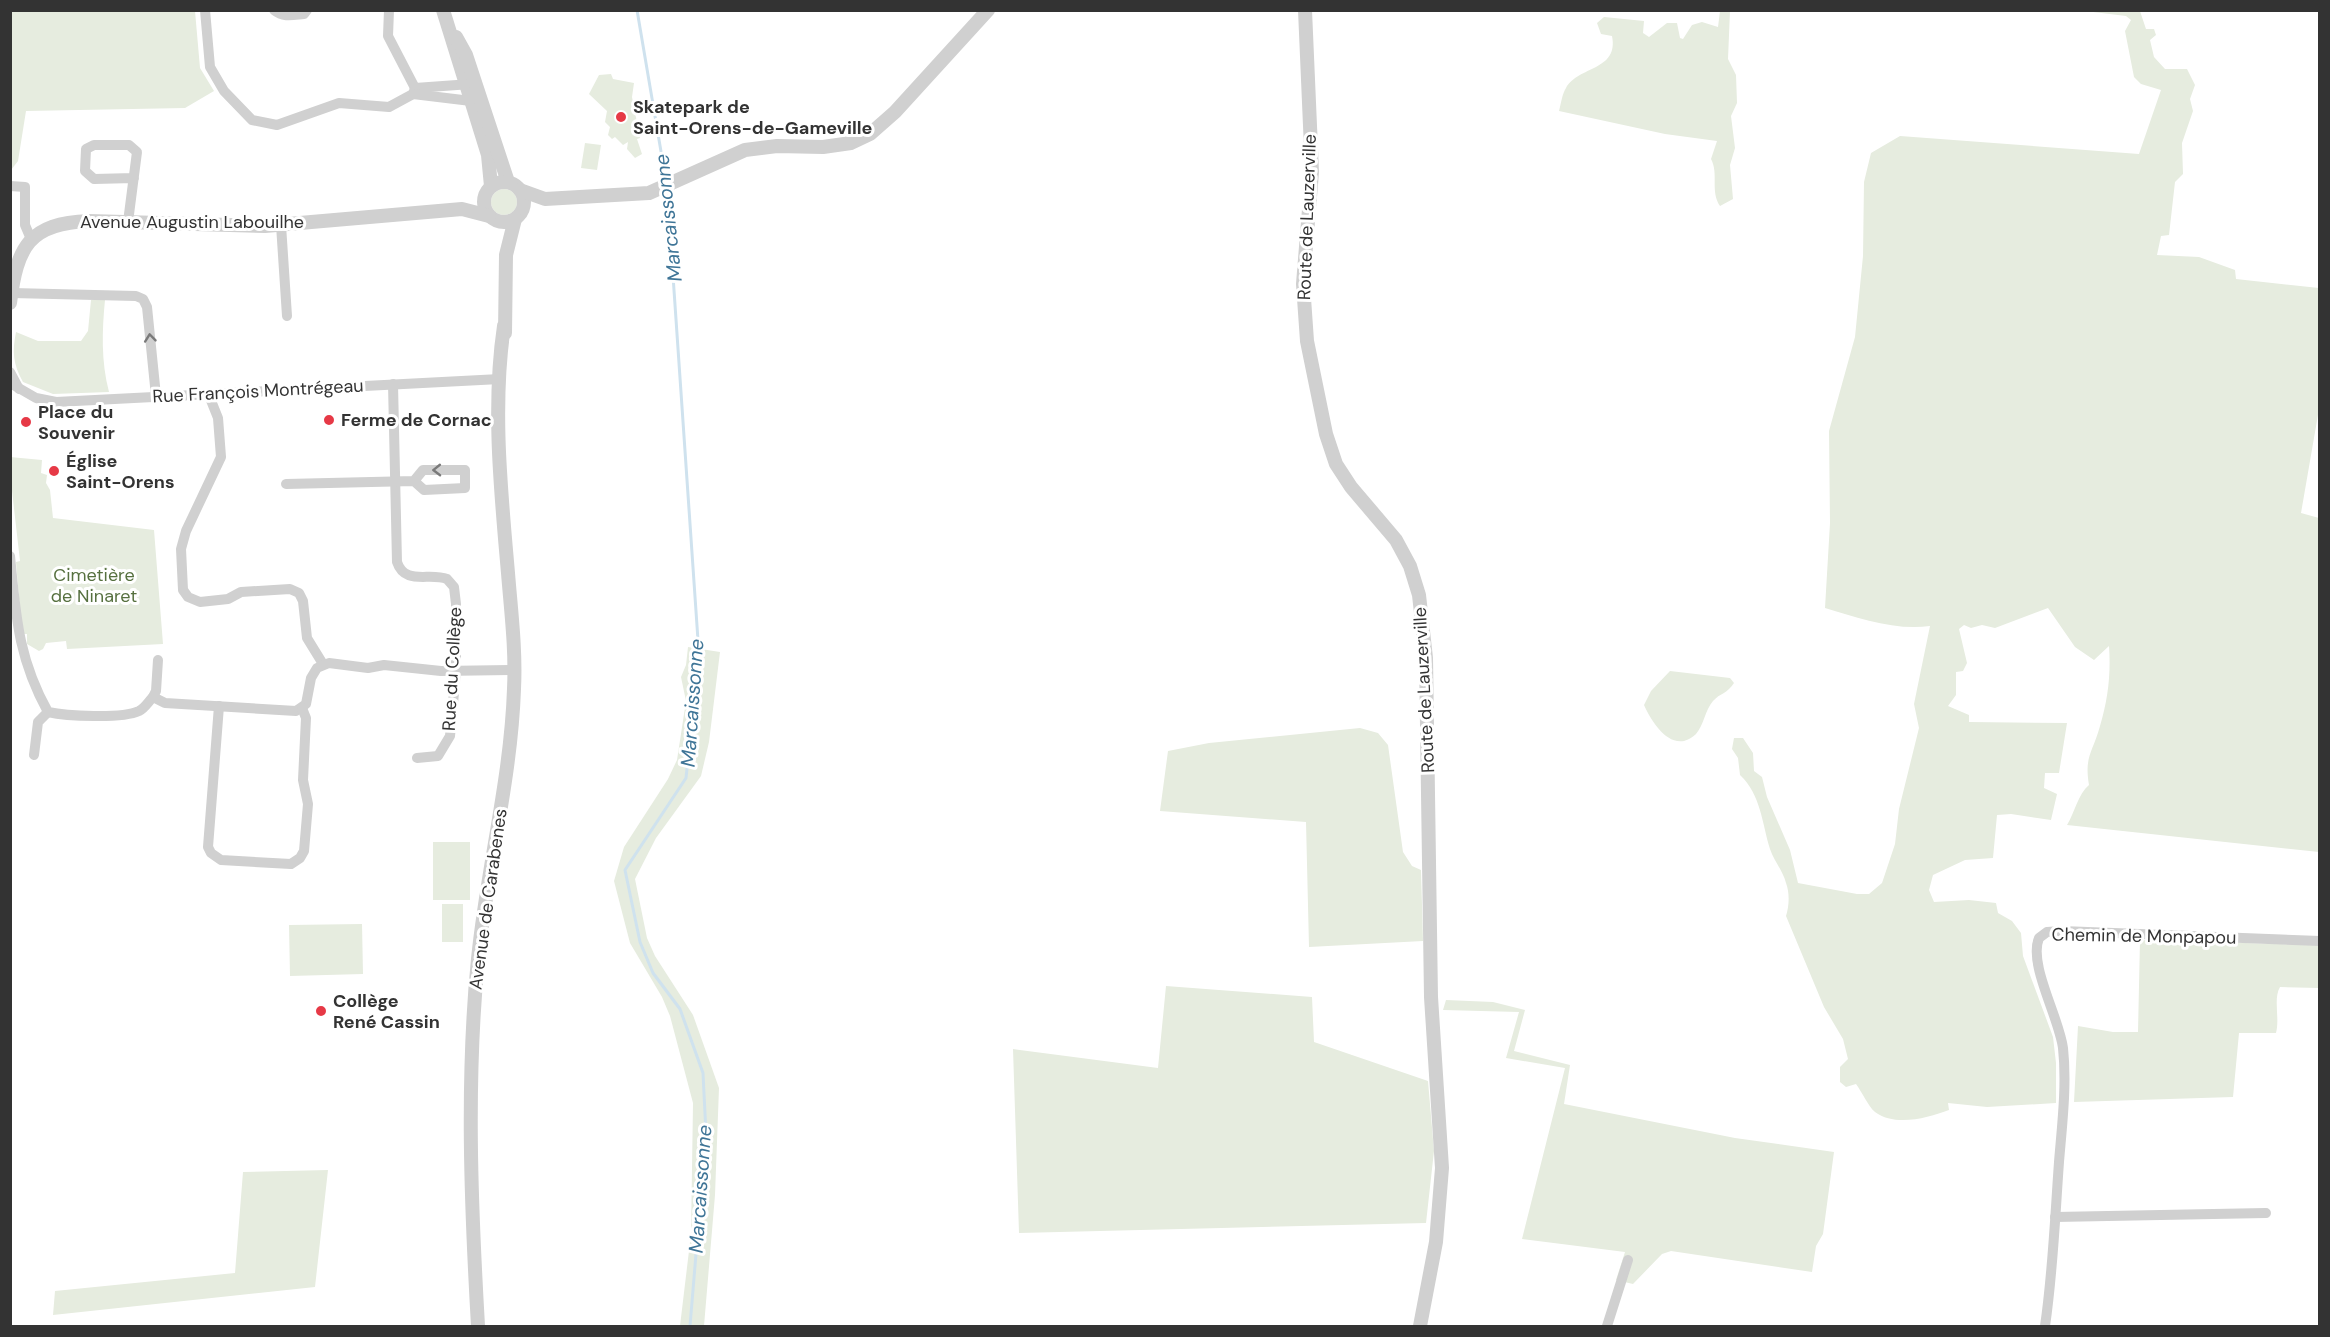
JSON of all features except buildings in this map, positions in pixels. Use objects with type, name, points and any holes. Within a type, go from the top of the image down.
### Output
[{"type":"street","points":[[205,10],[210,67],[224,91],[252,120],[277,125],[339,103],[389,107],[414,91],[470,84]]},
{"type":"street","points":[[274,10],[280,15],[304,14],[307,10]]},
{"type":"street","points":[[389,10],[388,36],[414,91]]},
{"type":"street","points":[[445,10],[466,56],[471,101],[488,155],[488,190],[483,202],[491,218],[504,222],[545,199]]},
{"type":"street","points":[[488,190],[514,186],[545,199],[636,195],[657,190],[746,150],[777,146],[839,146],[860,139],[895,112],[988,10]]},
{"type":"street","name":"Route de Lauzerville","points":[[1305,10],[1312,172],[1303,284],[1307,341],[1326,434],[1336,464],[1351,487],[1396,540],[1414,579],[1422,613],[1426,658],[1432,1031],[1442,1168],[1436,1242],[1420,1326]]},
{"type":"street","points":[[470,84],[514,186],[523,196],[518,215]]},
{"type":"street","points":[[414,91],[471,101]]},
{"type":"street","points":[[129,222],[137,152],[129,145],[94,145],[86,149],[85,171],[94,179],[134,178]]},
{"type":"street","points":[[10,186],[25,187],[25,225],[31,239],[17,263],[11,298],[136,296],[143,299],[147,307],[156,396]]},
{"type":"street","name":"Avenue Augustin Labouilhe","points":[[462,209],[488,190]]},
{"type":"street","name":"Avenue Augustin Labouilhe","points":[[31,239],[44,228],[59,223],[281,225],[462,209],[491,218]]},
{"type":"street","name":"Avenue de Carabenes","points":[[506,255],[518,215]]},
{"type":"street","name":"Avenue de Carabenes","points":[[491,218],[502,234],[506,255],[504,439],[501,473]]},
{"type":"street","points":[[281,225],[287,316]]},
{"type":"street","name":"Avenue de Carabenes","points":[[478,1326],[471,1178],[472,1034],[483,913],[510,739],[515,670],[499,439],[504,326]]},
{"type":"street","points":[[10,372],[15,386]]},
{"type":"street","name":"Rue François Montrégeau","points":[[15,386],[36,398],[56,402],[500,379]]},
{"type":"street","name":"Rue du Collège","points":[[393,384],[394,482],[399,567],[412,577],[443,577],[454,587],[456,604],[456,671],[447,744],[438,756],[417,758]]},
{"type":"street","points":[[208,393],[218,418],[221,457],[186,531],[181,549],[183,590],[188,597],[200,602],[228,598],[241,592],[290,589],[299,593],[303,601],[307,638],[323,664]]},
{"type":"street","points":[[286,484],[414,481]]},
{"type":"street","points":[[10,556],[18,637],[23,655],[48,712]]},
{"type":"street","points":[[48,712],[70,717],[133,712],[144,707],[156,691],[158,660]]},
{"type":"street","points":[[153,697],[165,703],[289,712],[302,708],[309,698],[311,678],[317,668],[323,664],[335,663],[368,668],[384,665],[456,671],[515,670]]},
{"type":"street","points":[[219,706],[208,847],[211,853],[221,861],[291,864],[300,858],[304,851],[308,804],[303,780],[306,718],[302,708]]},
{"type":"street","points":[[34,755],[38,722],[48,712]]},
{"type":"street","name":"Chemin de Monpapou","points":[[2045,1326],[2063,1108],[2063,1049],[2058,1023],[2037,963],[2038,938],[2047,932],[2062,931],[2319,941]]},
{"type":"street","points":[[2055,1217],[2266,1213]]},
{"type":"street","points":[[1607,1326],[1628,1260]]},
{"type":"green space","points":[[11,10],[195,11],[200,68],[214,91],[185,108],[26,111],[18,161],[11,170]]},
{"type":"green space","points":[[1720,11],[1730,11],[1728,59],[1736,75],[1737,103],[1731,116],[1735,148],[1730,165],[1733,199],[1720,206],[1717,200],[1711,159],[1717,141],[1665,134],[1559,111],[1565,90],[1572,81],[1604,62],[1609,56],[1613,47],[1612,36],[1601,34],[1597,23],[1604,17],[1644,21],[1643,33],[1649,37],[1667,23],[1677,23],[1680,38],[1683,39],[1692,25],[1702,22],[1718,27]]},
{"type":"green space","points":[[2085,11],[2140,11],[2146,29],[2154,29],[2156,35],[2150,40],[2154,57],[2165,69],[2187,69],[2195,85],[2190,99],[2193,111],[2182,143],[2183,174],[2175,182],[2169,235],[2161,236],[2157,255],[2199,257],[2235,270],[2236,279],[2319,288],[2319,409],[2301,513],[2319,518],[2319,852],[2067,825],[2079,798],[2089,785],[2088,760],[2100,726],[2107,696],[2110,667],[2109,646],[2094,660],[2075,647],[2048,608],[1995,628],[1982,625],[1971,628],[1964,625],[1959,629],[1967,663],[1963,671],[1956,672],[1956,695],[1948,706],[1969,715],[1969,722],[2067,723],[2059,773],[2045,773],[2044,788],[2057,794],[2051,820],[2011,814],[1997,815],[1993,858],[1965,860],[1933,875],[1929,890],[1934,902],[1969,900],[1996,903],[1998,913],[2012,921],[2021,933],[2023,956],[2053,1037],[2056,1063],[2056,1103],[1987,1107],[1948,1103],[1949,1110],[1931,1116],[1912,1120],[1892,1119],[1875,1112],[1856,1084],[1846,1087],[1840,1082],[1840,1067],[1848,1059],[1843,1039],[1824,1007],[1786,916],[1789,896],[1785,879],[1770,849],[1757,800],[1740,775],[1738,758],[1732,749],[1734,738],[1743,738],[1753,753],[1754,771],[1762,777],[1767,797],[1790,850],[1798,883],[1857,894],[1869,894],[1882,883],[1895,844],[1899,809],[1919,728],[1914,704],[1930,626],[1891,625],[1825,608],[1830,523],[1829,431],[1855,337],[1863,256],[1864,182],[1871,153],[1900,136],[2139,154],[2161,90],[2141,84],[2134,77],[2125,31],[2131,20],[2126,16]]},
{"type":"green space","name":"Skatepark de Saint-Orens-de-Gameville","points":[[611,74],[613,79],[634,83],[632,97],[640,138],[637,139],[642,154],[635,158],[627,149],[628,142],[623,145],[615,137],[612,139],[608,135],[610,127],[605,122],[607,111],[589,94],[599,75]]},
{"type":"green space","points":[[585,143],[601,145],[597,170],[581,168]]},
{"type":"green space","points":[[504,189],[513,193],[517,202],[513,211],[504,215],[495,211],[491,202],[495,193]]},
{"type":"green space","points":[[91,300],[105,300],[103,346],[109,392],[53,394],[23,382],[14,358],[16,332],[38,341],[81,341],[88,331]]},
{"type":"green space","name":"Cimetière de Ninaret","points":[[10,457],[42,460],[41,473],[47,475],[46,483],[50,490],[53,518],[154,530],[163,644],[67,649],[66,641],[46,643],[39,651],[27,644],[27,634],[22,634],[16,562],[20,561]]},
{"type":"green space","points":[[688,647],[720,652],[709,742],[701,776],[656,838],[635,879],[647,938],[655,956],[693,1015],[719,1088],[715,1195],[704,1326],[680,1326],[691,1234],[693,1103],[670,1016],[662,997],[630,943],[614,881],[624,847],[668,779],[677,760],[686,701],[681,677],[686,665]]},
{"type":"green space","points":[[1670,671],[1730,678],[1734,683],[1713,701],[1699,730],[1687,740],[1679,741],[1664,734],[1652,720],[1644,705],[1651,691]]},
{"type":"green space","points":[[1360,728],[1378,733],[1388,745],[1403,852],[1412,866],[1421,870],[1423,941],[1309,947],[1306,822],[1160,811],[1168,751],[1209,743]]},
{"type":"green space","points":[[433,842],[470,842],[470,900],[433,900]]},
{"type":"green space","points":[[442,904],[463,904],[463,942],[442,942]]},
{"type":"green space","points":[[362,924],[363,974],[290,976],[289,925]]},
{"type":"green space","points":[[2140,940],[2319,945],[2319,988],[2280,987],[2277,997],[2276,1033],[2239,1033],[2233,1097],[2074,1102],[2078,1026],[2113,1032],[2138,1032]]},
{"type":"green space","points":[[1166,986],[1312,997],[1314,1042],[1428,1081],[1434,1151],[1426,1223],[1019,1233],[1013,1049],[1158,1068]]},
{"type":"green space","points":[[1446,1000],[1493,1002],[1525,1010],[1514,1051],[1570,1065],[1564,1104],[1735,1138],[1834,1152],[1823,1234],[1816,1246],[1812,1272],[1671,1251],[1662,1254],[1633,1284],[1616,1280],[1625,1252],[1522,1239],[1565,1068],[1506,1058],[1519,1012],[1443,1010]]},
{"type":"green space","points":[[328,1170],[315,1287],[53,1315],[55,1291],[235,1273],[243,1172]]},
{"type":"waterway","name":"Marcaissonne","points":[[637,10],[666,181]]},
{"type":"waterway","name":"Marcaissonne","points":[[667,188],[699,655],[686,778],[625,870],[640,942],[653,973],[680,1009],[703,1073],[706,1134],[690,1326]]},
{"type":"place","name":"Skatepark de Saint-Orens-de-Gameville","points":[[621,117]]},
{"type":"place","name":"Ferme de Cornac","points":[[329,420]]},
{"type":"place","name":"Place du Souvenir","points":[[26,422]]},
{"type":"place","name":"Église Saint-Orens","points":[[54,471]]},
{"type":"place","name":"Collège René Cassin","points":[[321,1011]]}]
